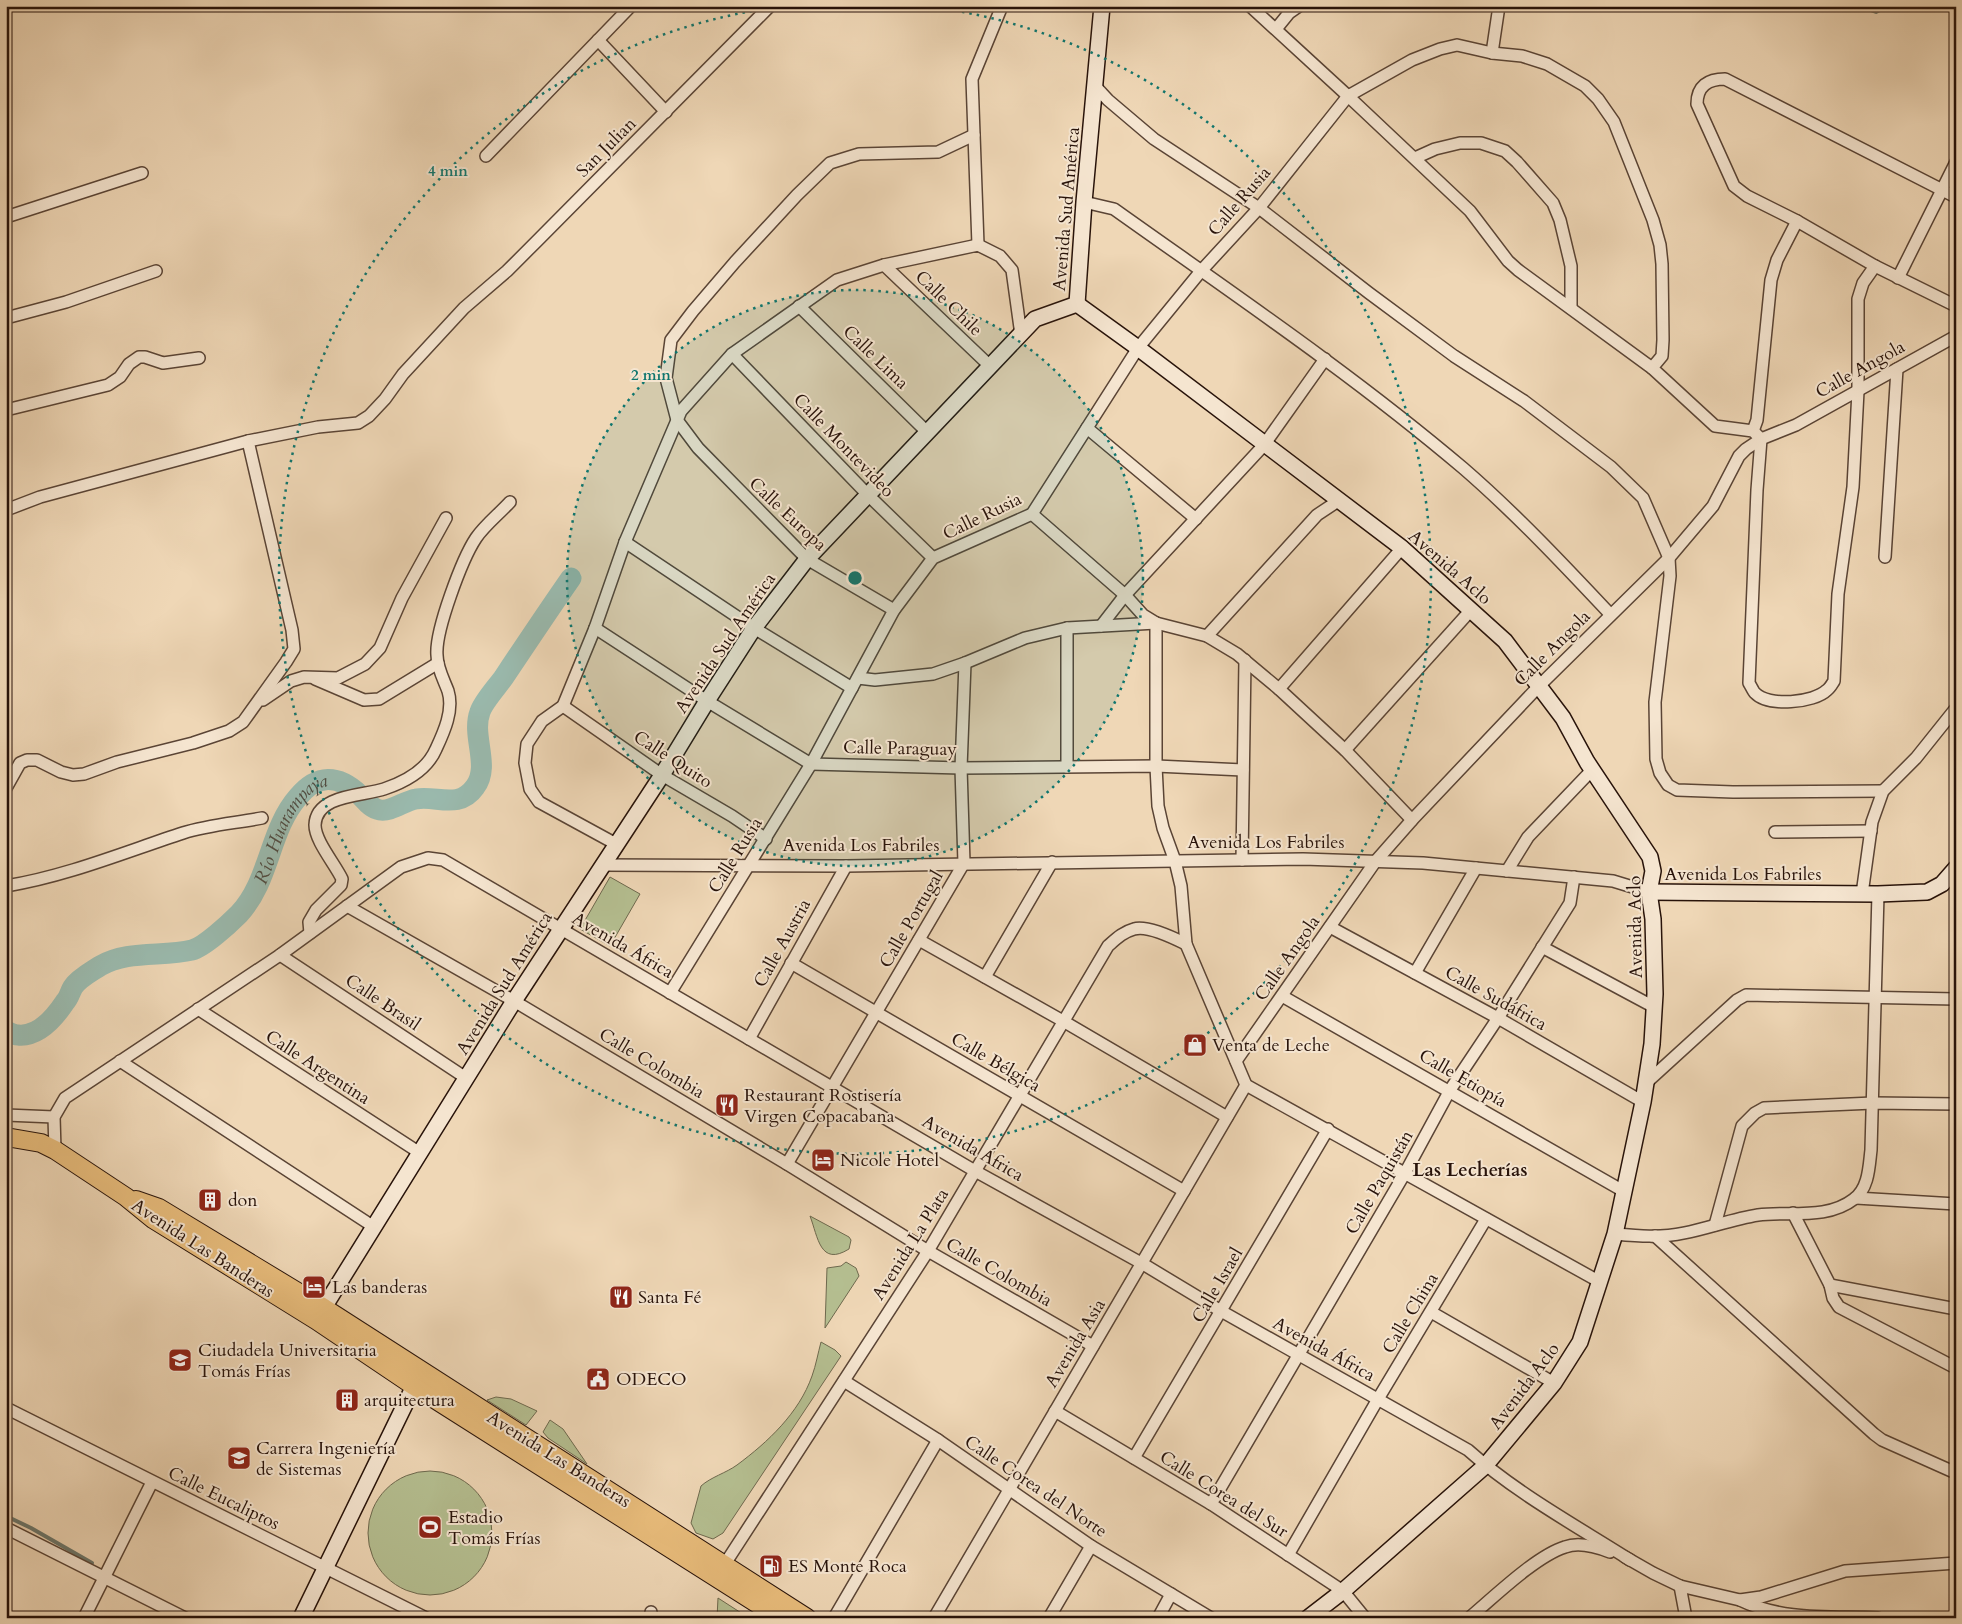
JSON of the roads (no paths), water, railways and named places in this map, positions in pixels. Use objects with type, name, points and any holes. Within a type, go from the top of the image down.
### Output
[{"type":"main road","name":"Avenida Las Banderas","points":[[6,1137],[40,1143],[55,1150],[126,1197],[153,1219],[320,1314],[678,1533],[721,1571],[780,1618]]},
{"type":"main road","name":"Avenida Las Banderas","points":[[320,1314],[414,1386],[721,1571],[807,1618]]},
{"type":"street","points":[[486,156],[631,6]]},
{"type":"street","name":"San Julian","points":[[6,510],[40,497],[248,440],[318,427],[358,424],[369,416],[385,399],[403,374],[464,308],[506,271],[770,6]]},
{"type":"street","points":[[978,245],[972,79],[1002,6]]},
{"type":"street","points":[[1250,6],[1470,211],[1508,261],[1518,270],[1652,368],[1715,426],[1757,435]]},
{"type":"street","points":[[1276,29],[1289,13],[1299,6]]},
{"type":"street","points":[[1492,53],[1499,6]]},
{"type":"street","name":"Avenida Sud América","points":[[320,1314],[514,1001],[662,775],[754,628],[807,559],[1035,320],[1077,304],[1084,202],[1102,8]]},
{"type":"street","points":[[598,40],[666,112]]},
{"type":"street","points":[[1348,96],[1412,60],[1440,49],[1457,46],[1536,59],[1585,86],[1598,99],[1614,122],[1653,220],[1660,245],[1662,264],[1662,356],[1652,368]]},
{"type":"street","points":[[1956,197],[1725,79],[1715,79],[1702,86],[1697,94],[1697,104],[1734,186],[1747,196],[1797,221],[1875,266],[1956,306]]},
{"type":"street","points":[[1096,87],[1108,100],[1154,139],[1259,208],[1369,294],[1454,356],[1524,401],[1611,467],[1643,498],[1669,558],[1670,576],[1655,702],[1656,759],[1660,772],[1668,785],[1677,790],[1733,792],[1883,791]]},
{"type":"street","name":"Calle Rusia","points":[[670,993],[811,764],[894,610],[933,558],[1032,514],[1138,348],[1201,272],[1259,208],[1348,96]]},
{"type":"street","name":"Calle Europa","points":[[894,610],[807,559],[698,448],[678,420],[666,378],[671,340],[735,262],[796,195],[830,163],[859,154],[938,152],[974,135]]},
{"type":"street","points":[[1415,158],[1435,149],[1460,143],[1481,143],[1505,151],[1518,162],[1553,203],[1560,220],[1571,266],[1571,308]]},
{"type":"street","points":[[1898,278],[1956,162]]},
{"type":"street","points":[[6,217],[142,173]]},
{"type":"street","points":[[1084,202],[1114,210],[1325,359],[1463,469],[1553,554],[1610,614]]},
{"type":"street","points":[[1797,221],[1777,260],[1771,280],[1757,420],[1757,490],[1749,683],[1755,694],[1766,700],[1789,702],[1810,700],[1827,691],[1834,681],[1838,594],[1853,486],[1858,391],[1858,299],[1863,284],[1875,266]]},
{"type":"street","points":[[616,844],[539,802],[530,789],[525,763],[527,744],[542,721],[563,706],[595,628],[625,542],[681,412],[732,354],[836,280],[884,265],[978,245],[1000,256],[1012,270],[1021,335]]},
{"type":"street","name":"Calle Chile","points":[[884,265],[990,367]]},
{"type":"street","points":[[6,318],[66,302],[156,271]]},
{"type":"street","name":"Avenida Aclo","points":[[1077,304],[1402,548],[1505,642],[1563,718],[1592,770],[1650,857],[1653,871],[1649,892],[1652,920],[1654,1007],[1652,1044],[1646,1083],[1615,1234],[1580,1342],[1554,1383],[1486,1466],[1343,1591],[1308,1618]]},
{"type":"street","name":"Calle Lima","points":[[799,306],[928,432]]},
{"type":"street","name":"Calle Angola","points":[[1236,1061],[1375,862],[1412,820],[1539,686],[1669,558],[1713,506],[1739,456],[1757,435],[1796,425],[1956,336]]},
{"type":"street","name":"Calle Montevideo","points":[[732,354],[868,495],[933,558]]},
{"type":"street","points":[[6,410],[108,385],[120,377],[129,364],[139,357],[145,357],[163,364],[199,358]]},
{"type":"street","points":[[1101,626],[1125,595],[1264,445],[1325,359]]},
{"type":"street","points":[[1885,556],[1897,369]]},
{"type":"street","points":[[1087,428],[1196,519]]},
{"type":"street","points":[[6,788],[20,763],[27,760],[37,760],[73,775],[84,774],[117,762],[193,743],[228,731],[243,722],[256,705],[294,649],[292,630],[248,440]]},
{"type":"street","points":[[1207,636],[1317,515],[1338,501]]},
{"type":"street","points":[[310,932],[309,922],[316,910],[341,885],[342,878],[318,838],[315,824],[319,812],[328,804],[340,799],[358,793],[383,790],[403,781],[430,761],[443,733],[451,706],[449,694],[438,663],[437,646],[452,589],[476,538],[510,502]]},
{"type":"street","points":[[1032,514],[1125,595],[1143,615],[1156,623],[1207,636],[1245,660],[1345,750],[1412,820]]},
{"type":"street","points":[[256,705],[291,681],[308,676],[338,678],[365,664],[380,648],[402,598],[446,518]]},
{"type":"street","points":[[625,542],[754,628],[855,683],[933,674],[965,663],[1024,638],[1068,628],[1156,623]]},
{"type":"street","points":[[1279,689],[1402,548]]},
{"type":"street","points":[[1345,750],[1471,610]]},
{"type":"street","points":[[1156,623],[1156,766],[1158,806],[1181,886],[1186,944],[1246,1085],[1600,1282]]},
{"type":"street","name":"Calle Paraguay","points":[[595,628],[707,701],[811,764],[961,768],[1156,766],[1243,770]]},
{"type":"street","points":[[1067,767],[1068,628]]},
{"type":"street","points":[[1242,860],[1245,660]]},
{"type":"street","points":[[308,676],[364,700],[379,698],[438,663]]},
{"type":"street","name":"Calle Portugal","points":[[787,1164],[964,863],[961,768],[965,663]]},
{"type":"street","name":"Calle Quito","points":[[563,706],[662,775],[732,816],[766,839]]},
{"type":"street","points":[[1862,894],[1871,830],[1883,791],[1916,758],[1956,708]]},
{"type":"street","points":[[1507,871],[1528,837],[1592,770]]},
{"type":"street","points":[[6,886],[28,882],[184,832],[262,818]]},
{"type":"street","points":[[1775,832],[1871,830]]},
{"type":"street","name":"Avenida África","points":[[346,906],[401,867],[428,858],[443,860],[975,1171],[1468,1450],[1486,1466],[1540,1503],[1630,1560]]},
{"type":"street","name":"Avenida Los Fabriles","points":[[602,865],[749,864],[846,866],[1303,859],[1423,863],[1574,877],[1613,881],[1649,892],[1862,894],[1927,892],[1942,884],[1956,868]]},
{"type":"street","points":[[985,977],[1052,862]]},
{"type":"street","name":"Calle Austria","points":[[749,1038],[846,866]]},
{"type":"street","points":[[1415,973],[1476,868]]},
{"type":"street","name":"Calle Paquistán","points":[[1211,1504],[1299,1355],[1450,1090],[1498,1018],[1570,903],[1574,877]]},
{"type":"street","points":[[1878,894],[1873,1103],[1867,1180],[1867,1188],[1878,1200]]},
{"type":"street","points":[[55,1150],[54,1117],[65,1098],[280,955],[346,906]]},
{"type":"street","name":"Calle Colombia","points":[[346,906],[514,1001],[787,1164],[928,1251],[1093,1346]]},
{"type":"street","name":"Calle Sudáfrica","points":[[1330,927],[1498,1018],[1643,1102]]},
{"type":"street","name":"Avenida La Plata","points":[[721,1571],[928,1251],[1108,946],[1120,935],[1136,928],[1164,933],[1186,944]]},
{"type":"street","points":[[919,940],[1063,1021],[1227,1117]]},
{"type":"street","points":[[1542,947],[1654,1007]]},
{"type":"street","name":"Calle Brasil","points":[[280,955],[466,1078]]},
{"type":"street","name":"Calle Bélgica","points":[[791,963],[1184,1190]]},
{"type":"street","points":[[1646,1083],[1736,1000],[1746,995],[1956,999]]},
{"type":"street","name":"Calle Etiopía","points":[[1282,996],[1450,1090],[1625,1192]]},
{"type":"street","name":"Calle Argentina","points":[[198,1009],[420,1153]]},
{"type":"street","points":[[120,1061],[374,1227]]},
{"type":"street","name":"Avenida Asia","points":[[934,1618],[1246,1085]]},
{"type":"street","points":[[1715,1225],[1742,1126],[1755,1113],[1764,1108],[1873,1103],[1956,1104]]},
{"type":"street","points":[[6,1114],[54,1117]]},
{"type":"street","name":"Calle Israel","points":[[1134,1458],[1328,1130]]},
{"type":"street","points":[[1615,1234],[1655,1236],[1682,1234],[1758,1215],[1816,1214],[1840,1207],[1856,1198],[1867,1180]]},
{"type":"street","points":[[1856,1198],[1956,1204]]},
{"type":"street","points":[[1792,1213],[1830,1285],[1833,1298],[1839,1307],[1956,1368]]},
{"type":"street","name":"Calle China","points":[[1288,1555],[1378,1399],[1486,1219]]},
{"type":"street","points":[[1655,1236],[1874,1434],[1882,1440],[1956,1473]]},
{"type":"street","points":[[1830,1285],[1956,1309]]},
{"type":"street","points":[[1431,1312],[1554,1383]]},
{"type":"street","name":"Calle Corea del Norte","points":[[844,1381],[938,1440],[1091,1546],[1211,1618]]},
{"type":"street","points":[[301,1618],[414,1386]]},
{"type":"street","name":"Calle Eucaliptos","points":[[6,1408],[426,1618]]},
{"type":"street","name":"Calle Corea del Sur","points":[[1055,1411],[1211,1504],[1343,1591],[1365,1618]]},
{"type":"street","points":[[834,1618],[938,1440]]},
{"type":"street","points":[[84,1618],[152,1482]]},
{"type":"street","points":[[6,1528],[184,1618]]},
{"type":"street","points":[[1048,1618],[1091,1546]]},
{"type":"street","points":[[1469,1618],[1525,1571],[1566,1546],[1589,1546],[1608,1551],[1630,1560],[1653,1574],[1680,1586],[1740,1600],[1759,1609],[1790,1615],[1878,1618]]},
{"type":"street","points":[[1740,1600],[1761,1597],[1845,1570],[1956,1564]]},
{"type":"street","points":[[1680,1586],[1686,1618]]},
{"type":"street","points":[[1158,1618],[1171,1594]]},
{"type":"waterway","points":[[1860,6],[1876,12],[1888,6]]},
{"type":"waterway","name":"Río Huarampaya","points":[[6,1031],[15,1035],[25,1035],[45,1025],[68,999],[78,981],[110,961],[133,956],[192,950],[203,945],[216,935],[239,914],[249,901],[264,871],[288,810],[305,789],[313,784],[328,780],[344,783],[371,806],[380,810],[389,809],[416,799],[455,800],[469,794],[475,787],[481,770],[478,731],[480,712],[487,699],[571,578]]},
{"type":"waterway","points":[[6,1516],[92,1563]]},
{"type":"place","name":"Venta de Leche","points":[[1195,1045]]},
{"type":"place","name":"Restaurant Rostisería Virgen Copacabana","points":[[727,1105]]},
{"type":"place","name":"Nicole Hotel","points":[[823,1160]]},
{"type":"place","name":"don","points":[[210,1200]]},
{"type":"place","name":"Las banderas","points":[[314,1287]]},
{"type":"place","name":"Santa Fé","points":[[621,1297]]},
{"type":"place","name":"Ciudadela Universitaria Tomás Frías","points":[[180,1360]]},
{"type":"place","name":"ODECO","points":[[598,1379]]},
{"type":"place","name":"arquitectura","points":[[347,1400]]},
{"type":"place","name":"Carrera Ingeniería de Sistemas","points":[[239,1458]]},
{"type":"place","name":"Estadio Tomás Frías","points":[[430,1527]]},
{"type":"place","name":"ES Monte Roca","points":[[771,1566]]},
{"type":"district","name":"Las Lecherías","points":[[1470,1169]]}]
